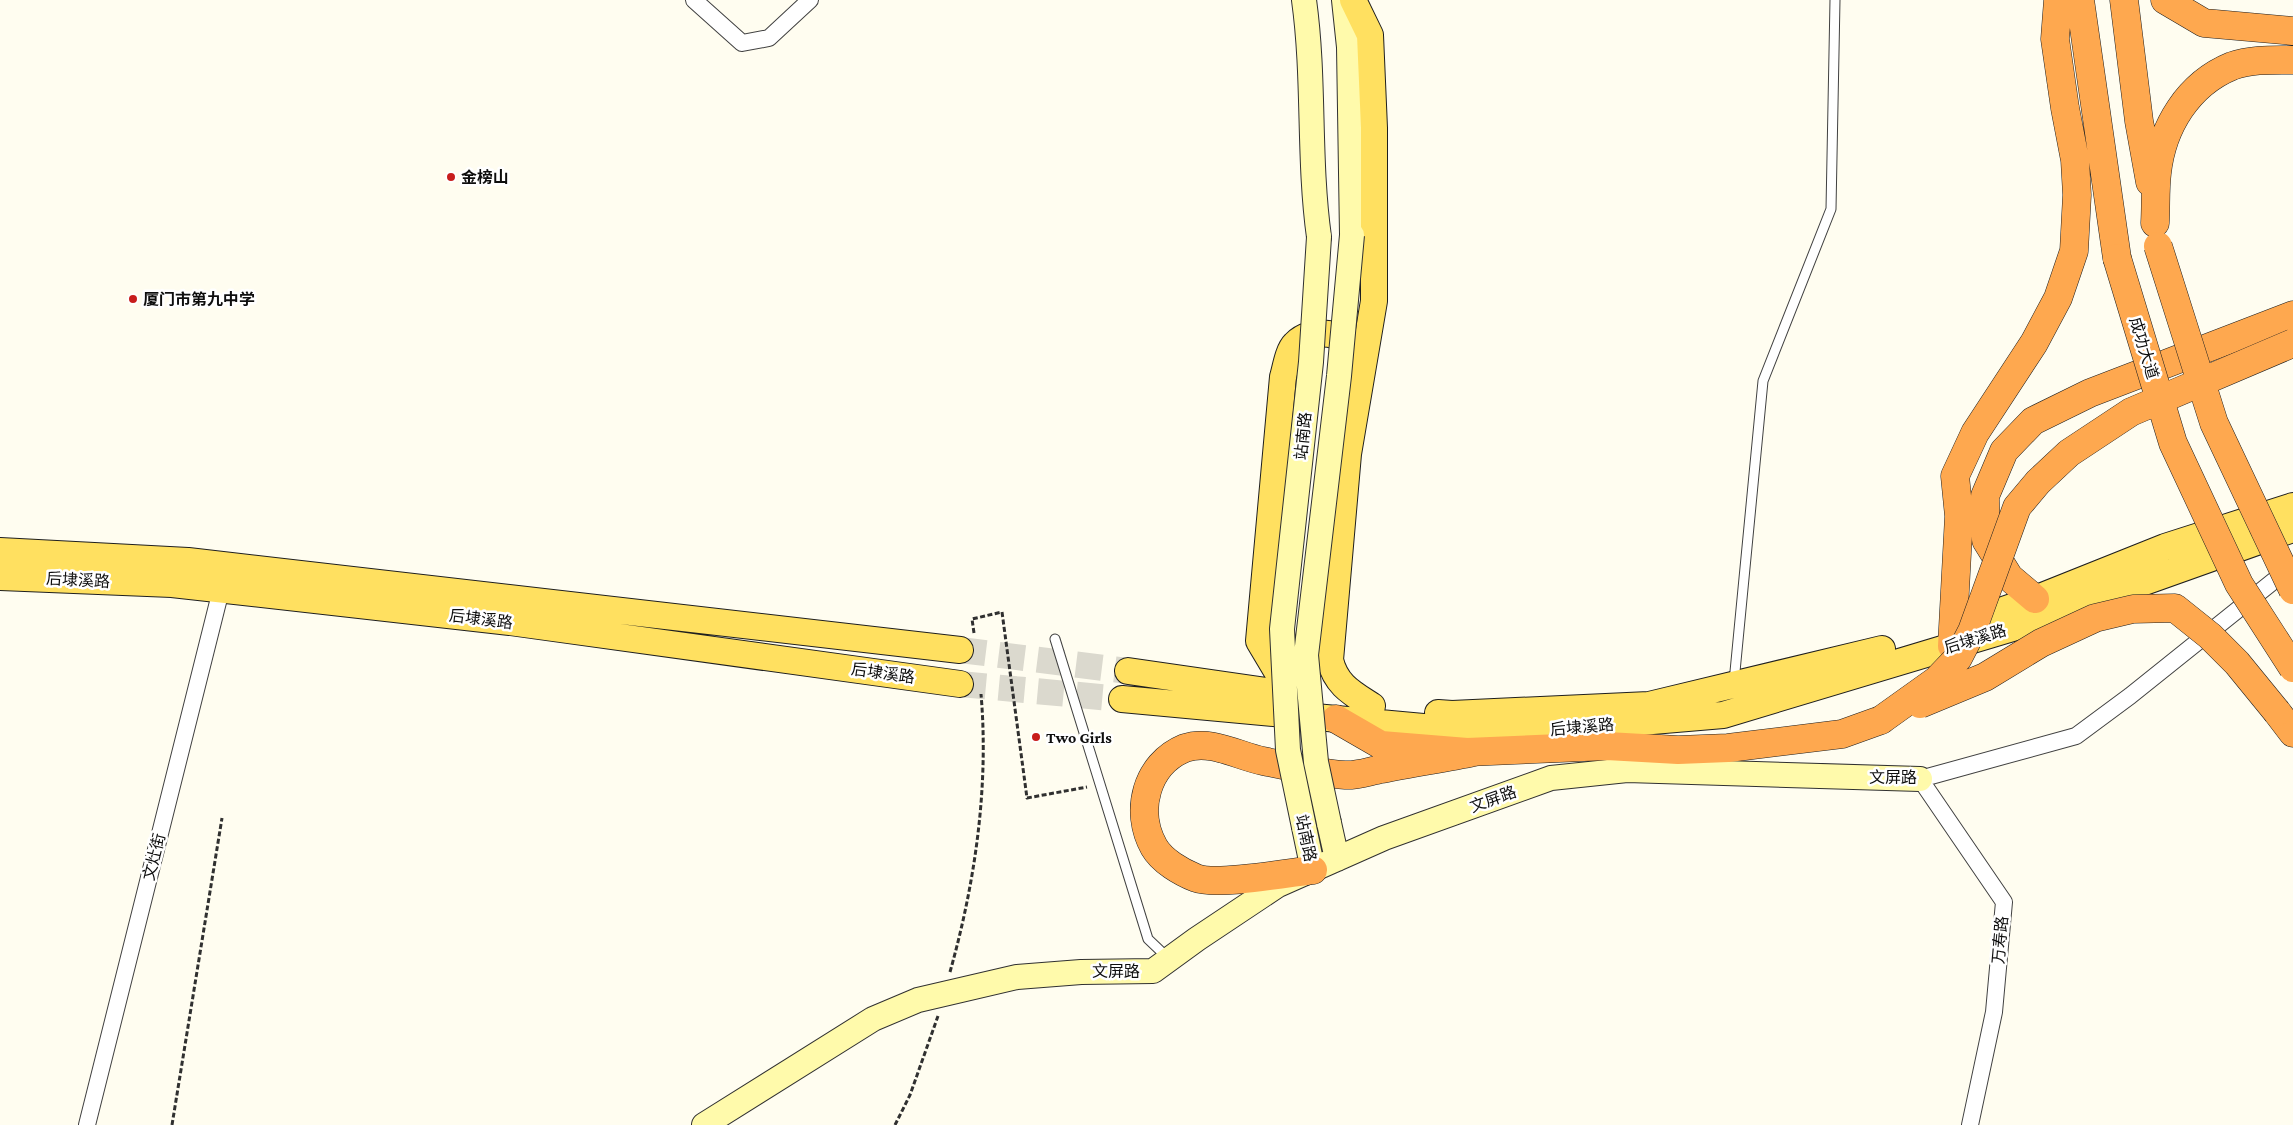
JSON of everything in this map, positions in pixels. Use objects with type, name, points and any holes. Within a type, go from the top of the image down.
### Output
[{"type":"highway","points":[[1952,636],[1959,516],[1955,476],[1975,433],[2034,343],[2058,298],[2074,251],[2077,195],[2075,160],[2065,108],[2056,38],[2058,0]]},
{"type":"highway","name":"成功大道","points":[[2080,0],[2117,258],[2173,443],[2239,584],[2293,668]]},
{"type":"highway","points":[[2124,0],[2139,121],[2150,180],[2156,234],[2214,422],[2293,590]]},
{"type":"highway","points":[[2165,0],[2204,23],[2293,31]]},
{"type":"highway","points":[[2156,234],[2157,172],[2164,141],[2173,119],[2188,96],[2214,76],[2234,66],[2262,60],[2293,60]]},
{"type":"highway","points":[[1959,516],[1988,459],[2024,416],[2096,375],[2293,297]]},
{"type":"highway","points":[[2032,611],[1986,540],[1985,496],[2004,451],[2033,421],[2090,393],[2293,315]]},
{"type":"highway","points":[[1881,720],[1938,680],[1958,658],[1972,631],[2017,507],[2038,482],[2069,453],[2131,412],[2293,343]]},
{"type":"highway","points":[[1336,719],[1381,745],[1475,752],[1607,746],[1678,750],[1728,748],[1842,734],[1985,677],[2041,643],[2095,618],[2133,609],[2175,608],[2210,636],[2237,663],[2285,722]]},
{"type":"highway","points":[[1325,864],[1229,880],[1198,879],[1173,866],[1154,848],[1147,828],[1144,806],[1148,786],[1157,769],[1171,757],[1187,748],[1212,746],[1261,761],[1346,775],[1475,752]]},
{"type":"main road","name":"站南路","points":[[1304,0],[1309,38],[1313,192],[1319,237],[1311,362],[1282,629],[1288,750],[1304,827],[1325,864]]},
{"type":"main road","name":"站南路","points":[[1325,864],[1329,823],[1316,762],[1306,655],[1339,376],[1352,235],[1349,47],[1344,0]]},
{"type":"main road","points":[[1352,0],[1370,35],[1374,138],[1374,301],[1348,454],[1330,660],[1333,675],[1351,692],[1372,706]]},
{"type":"main road","points":[[1284,683],[1259,641],[1283,377],[1293,346],[1302,338],[1318,333],[1334,335],[1347,342],[1354,352],[1357,372],[1357,400]]},
{"type":"main road","points":[[2032,611],[2165,547],[2293,506]]},
{"type":"main road","points":[[1128,671],[1372,706],[1452,714],[1649,705],[1952,636],[2293,529]]},
{"type":"main road","name":"后埭溪路","points":[[0,551],[188,561],[967,644]]},
{"type":"main road","name":"后埭溪路","points":[[0,576],[172,584],[510,622],[970,685]]},
{"type":"main road","name":"后埭溪路","points":[[1122,699],[1498,734],[1723,715],[1952,636]]},
{"type":"main road","name":"文屏路","points":[[704,1125],[873,1019],[918,1000],[1017,977],[1080,972],[1154,971],[1278,885],[1384,838],[1551,778],[1627,770],[1920,779]]},
{"type":"street","points":[[694,0],[742,43],[769,38],[805,5]]},
{"type":"street","name":"文屏路","points":[[1920,779],[2076,736],[2130,696],[2293,565]]},
{"type":"street","name":"文灶街","points":[[88,1125],[221,590]]},
{"type":"street","name":"万寿路","points":[[1920,779],[2004,902],[1994,1012],[1970,1125]]},
{"type":"lane","points":[[1734,685],[1763,381],[1831,209],[1835,0]]},
{"type":"lane","points":[[1055,638],[1148,939],[1169,959]]},
{"type":"path","points":[[967,644],[972,619],[1002,612],[1028,798],[1100,784]]},
{"type":"path","points":[[895,1125],[910,1095],[936,1024],[963,924],[976,850],[984,751],[970,685]]},
{"type":"path","points":[[172,1125],[222,818]]},
{"type":"tunnel","points":[[960,650],[1128,671]]},
{"type":"tunnel","points":[[960,684],[1122,699]]},
{"type":"place","name":"金榜山","points":[[451,177]]},
{"type":"place","name":"厦门市第九中学","points":[[133,299]]},
{"type":"place","name":"Two Girls","points":[[1036,737]]}]
